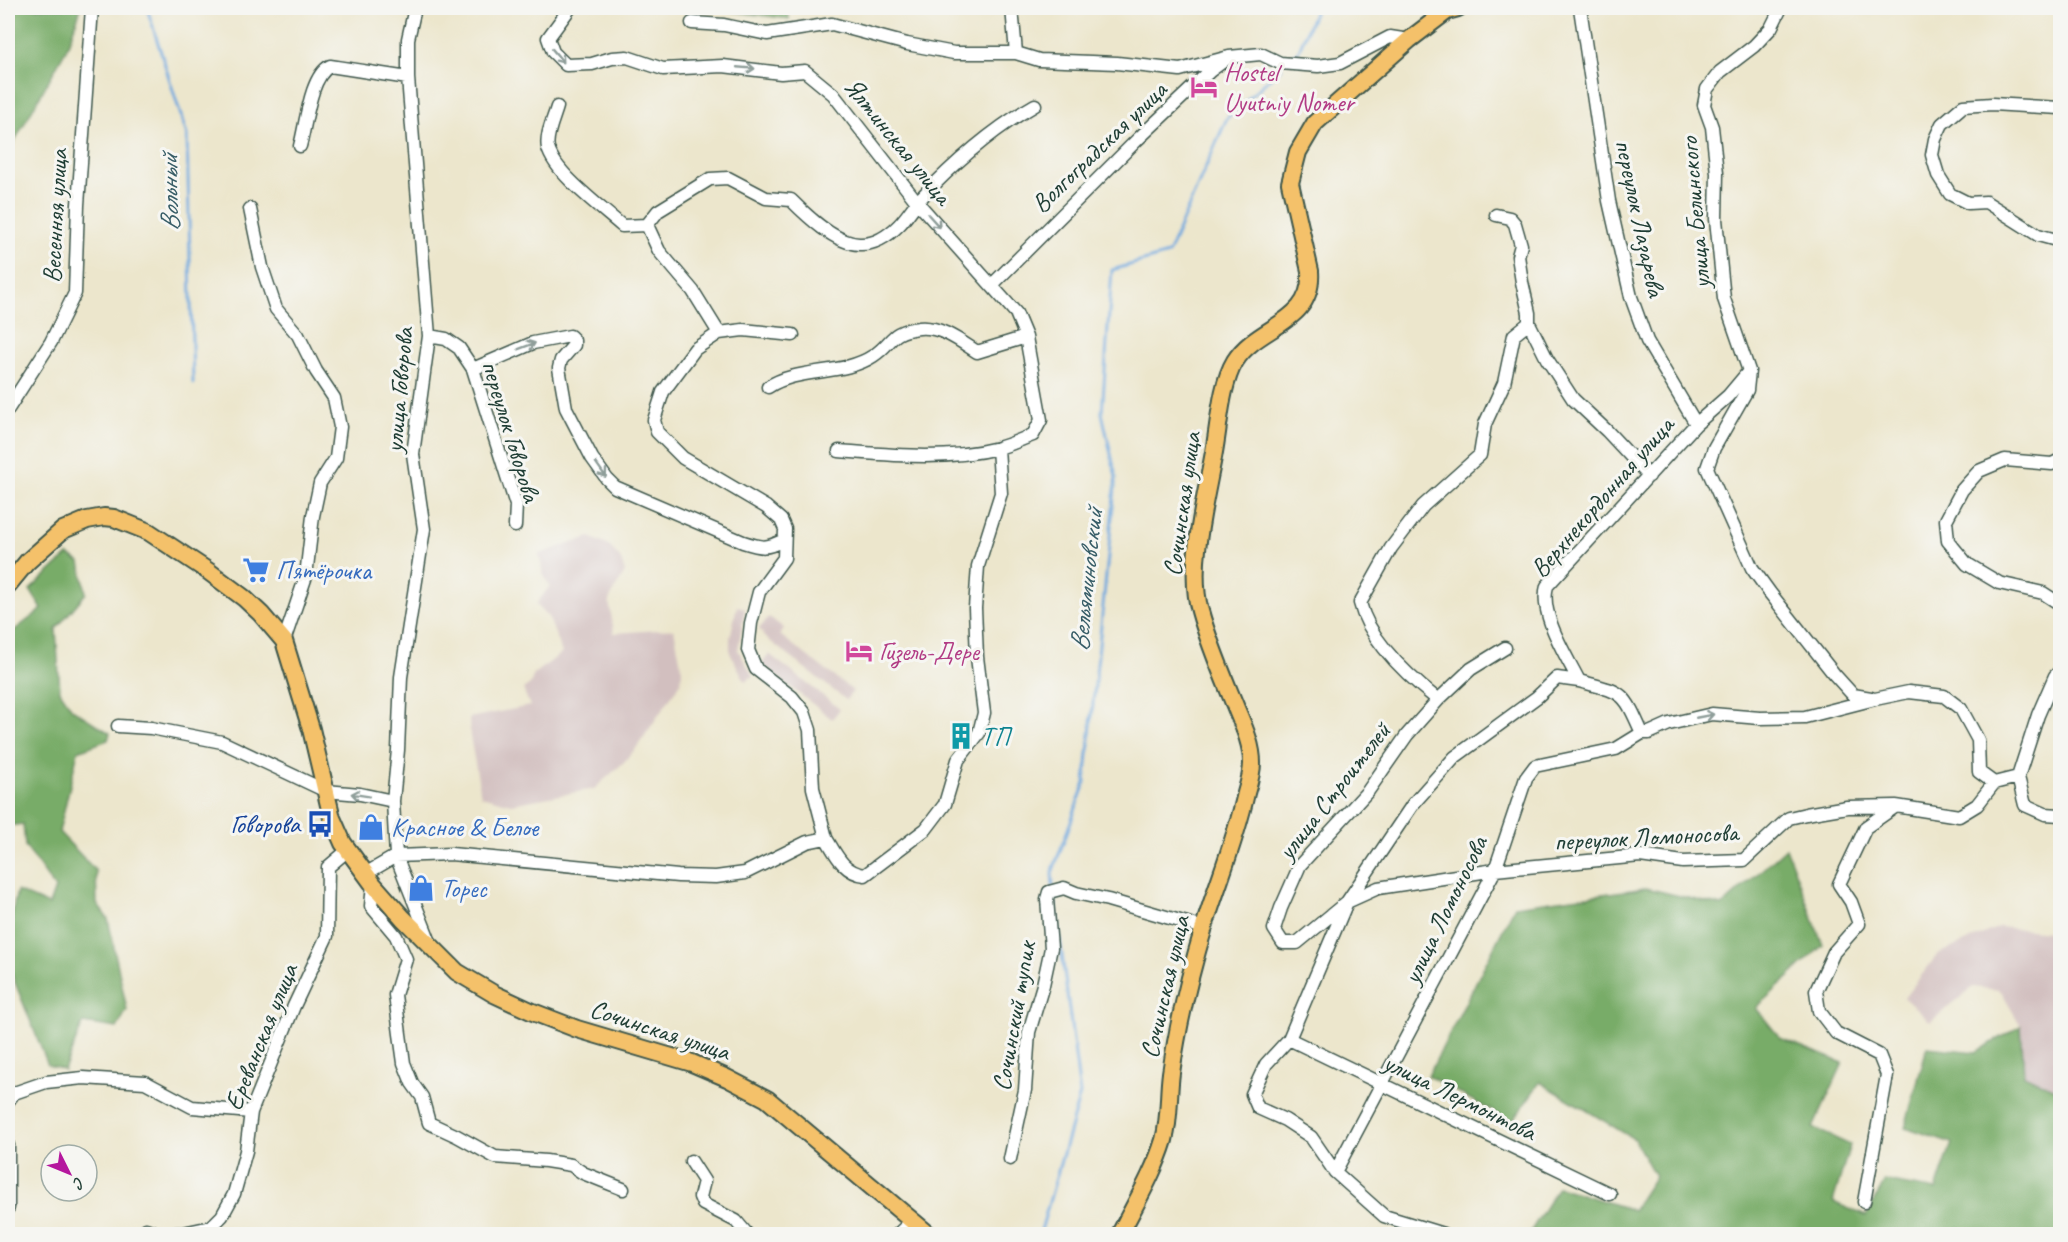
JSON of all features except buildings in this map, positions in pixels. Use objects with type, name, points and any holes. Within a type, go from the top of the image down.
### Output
[{"type":"highway","name":"Сочинская улица","points":[[1120,1234],[1164,1140],[1169,1112],[1170,1076],[1184,1004],[1204,928],[1243,810],[1252,765],[1242,723],[1216,658],[1196,593],[1200,536],[1225,392],[1233,364],[1240,354],[1296,311],[1309,292],[1310,271],[1290,183],[1291,172],[1304,140],[1315,123],[1409,40],[1447,10],[1458,8]]},
{"type":"highway","name":"Сочинская улица","points":[[8,585],[27,562],[63,530],[87,520],[104,517],[114,518],[149,532],[208,572],[244,598],[261,614],[284,642],[311,729],[332,818],[348,850],[369,879],[403,918],[457,972],[494,994],[577,1029],[692,1063],[767,1099],[928,1234]]},
{"type":"street","name":"Весенняя улица","points":[[8,409],[51,342],[75,293],[78,205],[92,8]]},
{"type":"street","name":"улица Говорова","points":[[415,8],[408,39],[408,78],[429,336],[413,454],[424,529],[401,677],[393,801],[396,856],[433,949]]},
{"type":"street","name":"Ялтинская улица","points":[[570,8],[548,38],[553,52],[566,65],[627,57],[663,69],[723,66],[781,73],[805,71],[833,94],[917,202],[1016,313],[1026,337],[1041,420],[1033,435],[998,448]]},
{"type":"street","points":[[1012,8],[1016,53]]},
{"type":"street","name":"переулок Лазарева","points":[[1580,8],[1609,201],[1630,297],[1647,341],[1696,424]]},
{"type":"street","name":"улица Белинского","points":[[1749,371],[1724,299],[1716,219],[1717,173],[1712,127],[1704,105],[1707,89],[1720,72],[1771,28],[1781,8]]},
{"type":"street","points":[[692,23],[724,25],[767,34],[832,24],[907,44],[954,52],[1016,53],[1039,60],[1117,63],[1180,70],[1229,57],[1261,54],[1280,63],[1318,66],[1340,63],[1390,37],[1409,40]]},
{"type":"street","name":"Волгоградская улица","points":[[992,285],[1138,139],[1229,57]]},
{"type":"street","points":[[300,146],[315,84],[323,69],[330,66],[408,78]]},
{"type":"street","points":[[2061,108],[1992,104],[1963,106],[1942,124],[1935,139],[1932,155],[1938,175],[1950,194],[1968,203],[1986,202],[2038,235],[2061,241]]},
{"type":"street","points":[[557,107],[548,148],[563,173],[622,226],[647,225],[658,211],[710,179],[728,178],[766,198],[791,200],[807,216],[838,238],[857,244],[876,242],[899,225],[917,202],[978,144],[999,126],[1035,105]]},
{"type":"street","points":[[250,209],[262,267],[276,309],[298,335],[316,371],[334,398],[340,427],[336,458],[320,483],[313,516],[306,576],[284,642]]},
{"type":"street","points":[[1496,215],[1510,218],[1515,224],[1521,245],[1518,256],[1529,323],[1546,359],[1574,399],[1649,476]]},
{"type":"street","points":[[647,225],[659,251],[693,291],[719,333]]},
{"type":"street","points":[[1438,700],[1417,683],[1387,651],[1364,620],[1360,603],[1391,548],[1423,506],[1480,455],[1485,424],[1504,383],[1514,335],[1529,323]]},
{"type":"street","points":[[768,387],[779,380],[854,364],[873,356],[894,335],[920,328],[940,330],[977,352],[1026,337]]},
{"type":"street","points":[[793,335],[743,330],[719,333],[695,349],[663,392],[654,420],[657,432],[683,458],[766,507],[781,520],[785,530],[784,558],[759,592],[751,623],[748,650],[756,669],[792,697],[804,712],[810,730],[813,788],[826,838],[848,868],[854,873],[866,874],[926,829],[945,804],[958,760],[979,733],[984,713],[977,657],[975,608],[978,566],[1001,493],[998,448],[946,455],[889,455],[839,451]]},
{"type":"street","name":"переулок Говорова","points":[[429,336],[446,339],[459,348],[473,369],[516,504],[515,526]]},
{"type":"street","points":[[473,369],[533,343],[570,336],[574,340],[574,345],[561,360],[559,368],[566,408],[592,458],[615,487],[742,542],[762,548],[784,540]]},
{"type":"street","points":[[1749,371],[1747,390],[1714,448],[1707,468],[1712,482],[1752,568],[1770,593],[1853,695],[1875,699]]},
{"type":"street","name":"Верхнекордонная улица","points":[[1579,681],[1549,619],[1544,596],[1547,586],[1696,424],[1728,396],[1749,371]]},
{"type":"street","points":[[2061,460],[2052,464],[2006,460],[1979,471],[1962,490],[1946,520],[1948,541],[1967,564],[1999,583],[2043,593],[2061,604]]},
{"type":"street","name":"улица Строителей","points":[[1347,902],[1297,943],[1283,943],[1274,929],[1300,865],[1368,791],[1407,735],[1438,700],[1472,669],[1505,648]]},
{"type":"street","points":[[2061,671],[2055,676],[2038,715],[2018,777],[2025,805],[2045,814],[2061,815]]},
{"type":"street","points":[[1443,1234],[1384,1216],[1335,1172],[1311,1137],[1285,1120],[1258,1108],[1252,1094],[1266,1064],[1289,1040],[1347,902],[1413,804],[1455,757],[1536,697],[1557,678],[1579,681],[1616,691],[1628,702],[1646,733]]},
{"type":"street","name":"улица Ломоносова","points":[[1335,1172],[1495,870],[1526,778],[1535,765],[1616,749],[1669,724],[1712,714],[1760,718],[1805,717],[1909,692],[1944,696],[1961,709],[1977,740],[1979,772],[1994,783]]},
{"type":"street","points":[[118,726],[151,728],[222,742],[326,791],[360,794],[393,801]]},
{"type":"street","points":[[1994,783],[2018,777]]},
{"type":"street","name":"переулок Ломоносова","points":[[1347,902],[1378,888],[1495,870],[1640,856],[1683,862],[1744,860],[1789,818],[1847,807],[1896,806],[1959,816],[1977,805],[1994,783]]},
{"type":"street","points":[[1864,1202],[1887,1075],[1879,1055],[1836,1033],[1819,1011],[1816,991],[1834,952],[1859,924],[1851,902],[1839,884],[1866,827],[1896,806]]},
{"type":"street","points":[[369,879],[396,856],[451,854],[678,876],[716,877],[745,873],[807,842],[826,838]]},
{"type":"street","name":"Ереванская улица","points":[[160,1234],[183,1233],[211,1227],[222,1216],[234,1194],[246,1151],[250,1112],[294,1006],[327,936],[328,867],[348,850]]},
{"type":"street","name":"Сочинская улица","points":[[369,879],[371,906],[396,936],[406,959],[394,995],[404,1063],[412,1083],[422,1097],[429,1123],[495,1157],[571,1165],[583,1173],[622,1189]]},
{"type":"street","name":"Сочинский тупик","points":[[1010,1159],[1025,1090],[1029,1032],[1052,948],[1047,899],[1049,892],[1062,888],[1204,928]]},
{"type":"street","name":"улица Лермонтова","points":[[1289,1040],[1610,1194]]},
{"type":"street","points":[[8,1101],[14,1093],[46,1082],[83,1078],[145,1082],[192,1107],[250,1112]]},
{"type":"street","points":[[8,1145],[8,1208]]},
{"type":"street","points":[[691,1161],[704,1181],[700,1197],[703,1204],[736,1221],[747,1234]]},
{"type":"street","points":[[898,1234],[912,1221]]},
{"type":"street","points":[[146,1229],[160,1234]]},
{"type":"shaded area","points":[[590,537],[609,546],[620,558],[625,572],[609,600],[614,633],[674,629],[682,670],[681,682],[637,747],[594,789],[511,804],[481,796],[469,718],[530,706],[523,689],[530,684],[534,674],[562,653],[549,618],[536,604],[550,586],[543,574],[539,554]]},
{"type":"shaded area","points":[[737,606],[745,608],[738,650],[753,676],[745,681],[730,653],[730,638]]},
{"type":"shaded area","points":[[769,617],[784,628],[780,635],[853,691],[846,700],[762,635],[759,629]]},
{"type":"shaded area","points":[[769,654],[840,709],[832,719],[761,664]]},
{"type":"shaded area","points":[[1999,927],[2060,933],[2060,1091],[2024,1075],[2021,1026],[2000,990],[1973,987],[1930,1022],[1904,998],[1938,954]]},
{"type":"green space","points":[[8,8],[81,8],[67,48],[8,153]]},
{"type":"green space","points":[[708,8],[789,8],[789,19]]},
{"type":"green space","points":[[68,555],[80,562],[86,593],[56,629],[60,691],[72,709],[110,733],[108,740],[78,751],[59,832],[96,871],[97,904],[108,919],[127,1010],[117,1028],[83,1023],[64,1070],[48,1065],[8,965],[8,931],[17,891],[49,905],[55,888],[25,846],[23,824],[8,826],[8,635],[42,609],[30,590]]},
{"type":"green space","points":[[1786,848],[1823,945],[1756,1008],[1780,1038],[1843,1063],[1813,1128],[1850,1145],[1833,1202],[1866,1216],[1885,1181],[1936,1190],[1952,1143],[1905,1127],[1927,1047],[1976,1052],[2021,1026],[2024,1075],[2060,1091],[2060,1234],[1529,1234],[1558,1187],[1633,1210],[1655,1176],[1634,1139],[1540,1082],[1512,1122],[1428,1076],[1515,906],[1646,888],[1722,906]]},
{"type":"waterway","name":"Вольный","points":[[147,8],[187,135],[193,383]]},
{"type":"waterway","name":"Вельяминовский","points":[[1290,59],[1299,50],[1316,8]]},
{"type":"waterway","name":"Вельяминовский","points":[[1053,886],[1052,873],[1085,783],[1116,477],[1102,413],[1112,270],[1168,254],[1227,118],[1281,68]]},
{"type":"waterway","name":"Вельяминовский","points":[[1040,1234],[1080,1094],[1054,893]]},
{"type":"place","name":"Hostel Uyutniy Nomer","points":[[1204,87]]},
{"type":"place","name":"Пятёрочка","points":[[256,570]]},
{"type":"place","name":"Гизель-Дере","points":[[859,651]]},
{"type":"place","name":"ТП","points":[[961,736]]},
{"type":"place","name":"Говорова","points":[[320,824]]},
{"type":"place","name":"Красное & Белое","points":[[371,827]]},
{"type":"place","name":"Торес","points":[[421,888]]}]
